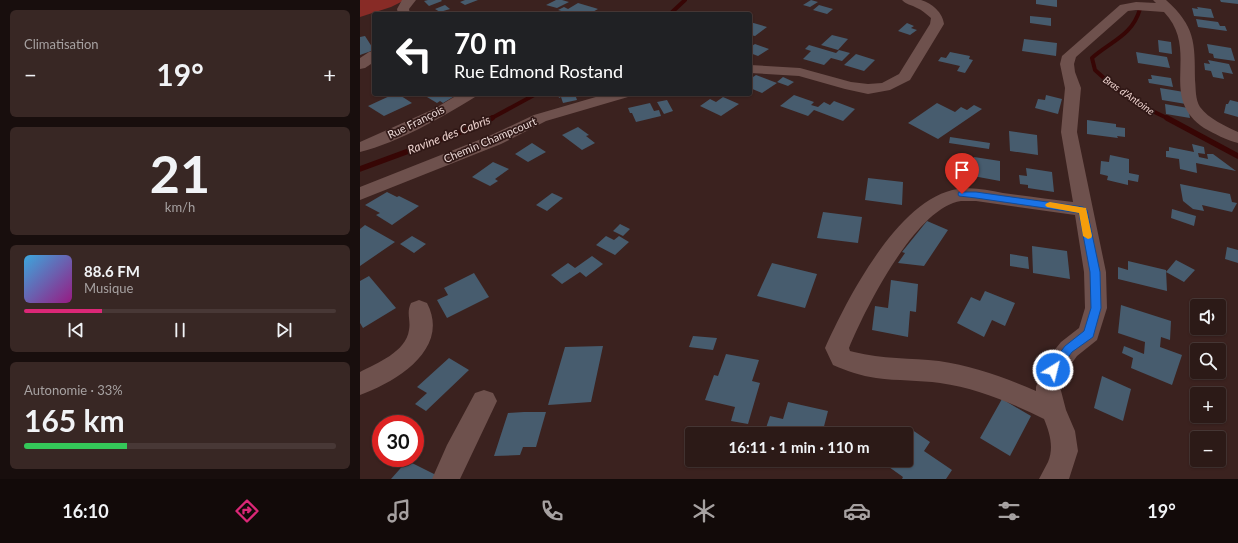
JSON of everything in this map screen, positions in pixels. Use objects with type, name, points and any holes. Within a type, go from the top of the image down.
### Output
[{"type":"street","points":[[404,12],[403,9],[410,0]]},
{"type":"street","points":[[752,69],[800,72],[850,86],[868,89],[885,87],[896,83],[905,77],[937,24],[937,17],[929,9],[917,2],[908,0]]},
{"type":"street","points":[[1053,479],[1059,470],[1065,451],[1062,432],[1053,411],[1048,387],[1053,370],[1069,349],[1089,334],[1096,308],[1095,272],[1069,132],[1073,88],[1067,64],[1069,56],[1124,8],[1163,4],[1182,24],[1188,41],[1188,97],[1193,108],[1204,119],[1219,129],[1238,138]]},
{"type":"street","points":[[360,65],[372,56]]},
{"type":"street","name":"Rue François","points":[[360,147],[371,144],[440,112],[467,96]]},
{"type":"street","name":"Chemin Champcourt","points":[[360,194],[495,140],[540,118],[616,96]]},
{"type":"street","points":[[1053,411],[1018,395],[983,382],[941,372],[866,366],[852,363],[841,358],[837,348],[844,330],[876,274],[901,237],[928,209],[939,201],[962,194],[1083,210]]},
{"type":"street","points":[[360,384],[402,360],[414,348],[421,331],[419,309]]},
{"type":"street","points":[[446,479],[484,401]]},
{"type":"shaded area","points":[[360,0],[405,0],[391,7],[360,17]]},
{"type":"building","points":[[465,0],[478,0],[465,5],[460,2]]},
{"type":"building","points":[[556,0],[569,2],[557,8],[546,5]]},
{"type":"building","points":[[811,0],[818,2],[810,7],[803,5]]},
{"type":"building","points":[[1036,0],[1057,0],[1057,7],[1036,4]]},
{"type":"building","points":[[1220,0],[1238,0],[1238,4],[1221,2]]},
{"type":"building","points":[[424,1],[442,1],[429,6]]},
{"type":"building","points":[[578,3],[598,9],[593,12],[564,12],[558,10],[564,7],[568,9]]},
{"type":"building","points":[[445,5],[450,9],[440,12],[435,9]]},
{"type":"building","points":[[819,5],[833,9],[827,14],[813,10]]},
{"type":"building","points":[[1197,7],[1211,9],[1214,18],[1194,16],[1192,8],[1198,9]]},
{"type":"building","points":[[1030,16],[1051,18],[1051,26],[1030,23]]},
{"type":"building","points":[[1196,19],[1218,22],[1220,26],[1225,26],[1227,31],[1198,27]]},
{"type":"building","points":[[752,23],[767,27],[755,36],[752,35]]},
{"type":"building","points":[[907,23],[914,26],[911,28],[917,30],[910,35],[898,31]]},
{"type":"building","points":[[832,35],[848,39],[838,50],[821,45]]},
{"type":"building","points":[[365,36],[372,47],[372,51],[360,55],[360,37]]},
{"type":"building","points":[[1024,39],[1057,43],[1056,56],[1022,51]]},
{"type":"building","points":[[1158,40],[1171,42],[1172,54],[1159,52]]},
{"type":"building","points":[[755,44],[769,49],[758,56],[752,54],[752,46]]},
{"type":"building","points":[[1207,44],[1231,48],[1235,61],[1214,58],[1213,54],[1209,53]]},
{"type":"building","points":[[809,45],[836,53],[839,50],[850,53],[842,61],[831,58],[824,65],[803,59],[811,51],[805,49]]},
{"type":"building","points":[[950,52],[970,56],[969,59],[973,60],[965,73],[957,71],[960,66],[938,61],[941,57],[946,58]]},
{"type":"building","points":[[1136,52],[1167,57],[1170,68],[1138,63]]},
{"type":"building","points":[[856,54],[875,60],[864,71],[844,65]]},
{"type":"building","points":[[1208,60],[1229,64],[1233,74],[1222,72],[1224,79],[1213,77],[1211,71],[1205,70],[1204,63],[1210,64]]},
{"type":"building","points":[[756,75],[777,83],[762,93],[752,89],[752,78]]},
{"type":"building","points":[[1151,75],[1171,78],[1173,87],[1149,83],[1148,79],[1152,79]]},
{"type":"building","points":[[783,77],[794,82],[788,86],[777,82]]},
{"type":"building","points":[[1160,88],[1184,92],[1186,104],[1162,100]]},
{"type":"building","points":[[794,95],[814,102],[811,105],[818,107],[824,102],[830,105],[834,101],[855,109],[843,121],[814,110],[808,116],[780,106]]},
{"type":"building","points":[[1046,95],[1062,99],[1058,114],[1035,108],[1038,99],[1045,100]]},
{"type":"building","points":[[390,96],[401,96],[412,103],[384,116],[368,106]]},
{"type":"building","points":[[455,96],[443,103],[440,101],[437,103],[427,97]]},
{"type":"building","points":[[558,96],[581,96],[576,97],[577,100],[563,103],[561,97],[559,98]]},
{"type":"building","points":[[723,97],[739,104],[721,116],[700,106],[710,99],[716,102]]},
{"type":"building","points":[[667,100],[673,111],[664,114],[657,102]]},
{"type":"building","points":[[1230,100],[1238,102],[1238,117],[1224,113],[1226,104],[1228,104]]},
{"type":"building","points":[[650,103],[654,111],[659,110],[661,116],[636,122],[628,108]]},
{"type":"building","points":[[937,103],[955,112],[961,107],[967,110],[974,105],[982,109],[938,139],[908,123]]},
{"type":"building","points":[[1165,104],[1188,108],[1190,118],[1166,114]]},
{"type":"building","points":[[1087,120],[1116,124],[1116,127],[1125,128],[1125,137],[1117,136],[1118,138],[1087,134]]},
{"type":"building","points":[[578,127],[589,135],[586,136],[595,143],[582,150],[562,135]]},
{"type":"building","points":[[1009,131],[1037,135],[1038,155],[1010,151]]},
{"type":"building","points":[[950,137],[990,143],[989,149],[949,143]]},
{"type":"building","points":[[532,143],[546,152],[528,162],[515,154]]},
{"type":"building","points":[[1192,144],[1204,147],[1205,154],[1198,153],[1199,157],[1208,159],[1207,154],[1213,154],[1236,171],[1196,163],[1197,173],[1180,169],[1179,159],[1166,157],[1166,151],[1169,151],[1169,147],[1194,152]]},
{"type":"building","points":[[1110,155],[1129,159],[1129,173],[1139,175],[1138,182],[1128,180],[1128,185],[1107,180],[1108,176],[1100,174],[1101,161],[1109,162]]},
{"type":"building","points":[[974,157],[1000,161],[1000,181],[973,176]]},
{"type":"building","points":[[493,162],[509,169],[495,179],[498,181],[490,186],[472,177]]},
{"type":"building","points":[[1026,168],[1052,172],[1054,192],[1028,188],[1028,185],[1020,184],[1019,175],[1027,176]]},
{"type":"building","points":[[868,178],[903,182],[902,205],[865,200]]},
{"type":"building","points":[[1180,184],[1230,194],[1232,202],[1237,203],[1232,212],[1202,205],[1204,211],[1193,209],[1183,201]]},
{"type":"building","points":[[387,192],[419,206],[392,225],[376,215],[380,213],[365,205]]},
{"type":"building","points":[[552,193],[563,198],[547,211],[536,205]]},
{"type":"building","points":[[1172,209],[1196,216],[1194,226],[1171,218]]},
{"type":"building","points":[[823,212],[862,217],[858,243],[817,238]]},
{"type":"building","points":[[927,221],[948,230],[924,266],[898,263],[905,253],[902,252]]},
{"type":"building","points":[[620,224],[630,229],[623,236],[613,231]]},
{"type":"building","points":[[365,225],[395,242],[360,266],[360,229]]},
{"type":"building","points":[[412,236],[426,244],[414,253],[400,244]]},
{"type":"building","points":[[606,236],[614,240],[619,236],[629,242],[615,255],[596,245]]},
{"type":"building","points":[[1032,246],[1067,251],[1070,279],[1033,273]]},
{"type":"building","points":[[1227,247],[1238,250],[1238,263],[1225,259]]},
{"type":"building","points":[[1010,254],[1028,257],[1029,269],[1010,266]]},
{"type":"building","points":[[592,256],[603,264],[586,277],[580,272],[562,284],[551,275],[568,263],[575,268]]},
{"type":"building","points":[[1176,260],[1195,270],[1184,282],[1166,272]]},
{"type":"building","points":[[1128,261],[1166,270],[1167,291],[1118,279],[1118,267],[1128,270]]},
{"type":"building","points":[[772,263],[817,274],[805,308],[757,296]]},
{"type":"building","points":[[474,273],[489,297],[447,318],[437,300],[448,295],[444,288]]},
{"type":"building","points":[[369,276],[396,308],[363,328],[360,323],[360,281]]},
{"type":"building","points":[[891,280],[918,284],[916,312],[910,311],[908,337],[872,330],[875,306],[888,308]]},
{"type":"building","points":[[985,291],[1015,303],[1005,326],[992,320],[984,337],[957,323],[971,297],[980,301]]},
{"type":"building","points":[[1121,305],[1171,321],[1170,340],[1161,337],[1160,347],[1182,355],[1172,385],[1131,368],[1133,358],[1122,353],[1124,346],[1144,354],[1145,342],[1118,333]]},
{"type":"building","points":[[693,336],[717,338],[713,350],[689,347]]},
{"type":"building","points":[[603,346],[591,402],[548,405],[565,347]]},
{"type":"building","points":[[726,354],[759,360],[752,381],[760,383],[748,424],[731,421],[735,407],[705,400],[714,375],[718,376]]},
{"type":"building","points":[[449,358],[469,370],[426,411],[415,404],[427,393],[417,387]]},
{"type":"building","points":[[1102,376],[1131,389],[1123,421],[1094,408]]},
{"type":"building","points":[[1002,399],[1031,416],[1010,456],[980,438]]},
{"type":"building","points":[[788,402],[828,411],[824,427],[766,427],[770,416],[783,419]]},
{"type":"building","points":[[546,412],[536,447],[523,447],[520,455],[494,456],[508,413]]},
{"type":"building","points":[[913,430],[930,442],[924,451],[952,470],[946,479],[902,479],[903,477],[889,467],[913,467]]},
{"type":"building","points":[[402,467],[420,467],[436,475],[433,479],[391,479]]},
{"type":"waterway","name":"Ravine des Cabris","points":[[672,12],[685,0]]},
{"type":"waterway","name":"Bras d'Antoine","points":[[1140,9],[1132,26],[1092,58],[1095,70],[1115,88],[1144,107],[1168,118]]},
{"type":"waterway","name":"Ravine des Cabris","points":[[490,119],[532,96]]},
{"type":"waterway","name":"Ravine des Cabris","points":[[360,169],[482,124],[492,118]]},
{"type":"waterway","name":"Bras d'Antoine","points":[[1168,118],[1238,156]]},
{"type":"slow traffic","points":[[1050,205],[1083,210],[1088,236]]},
{"type":"route","points":[[962,194],[1083,210],[1095,272],[1096,308],[1089,334],[1069,349],[1053,370]]}]
